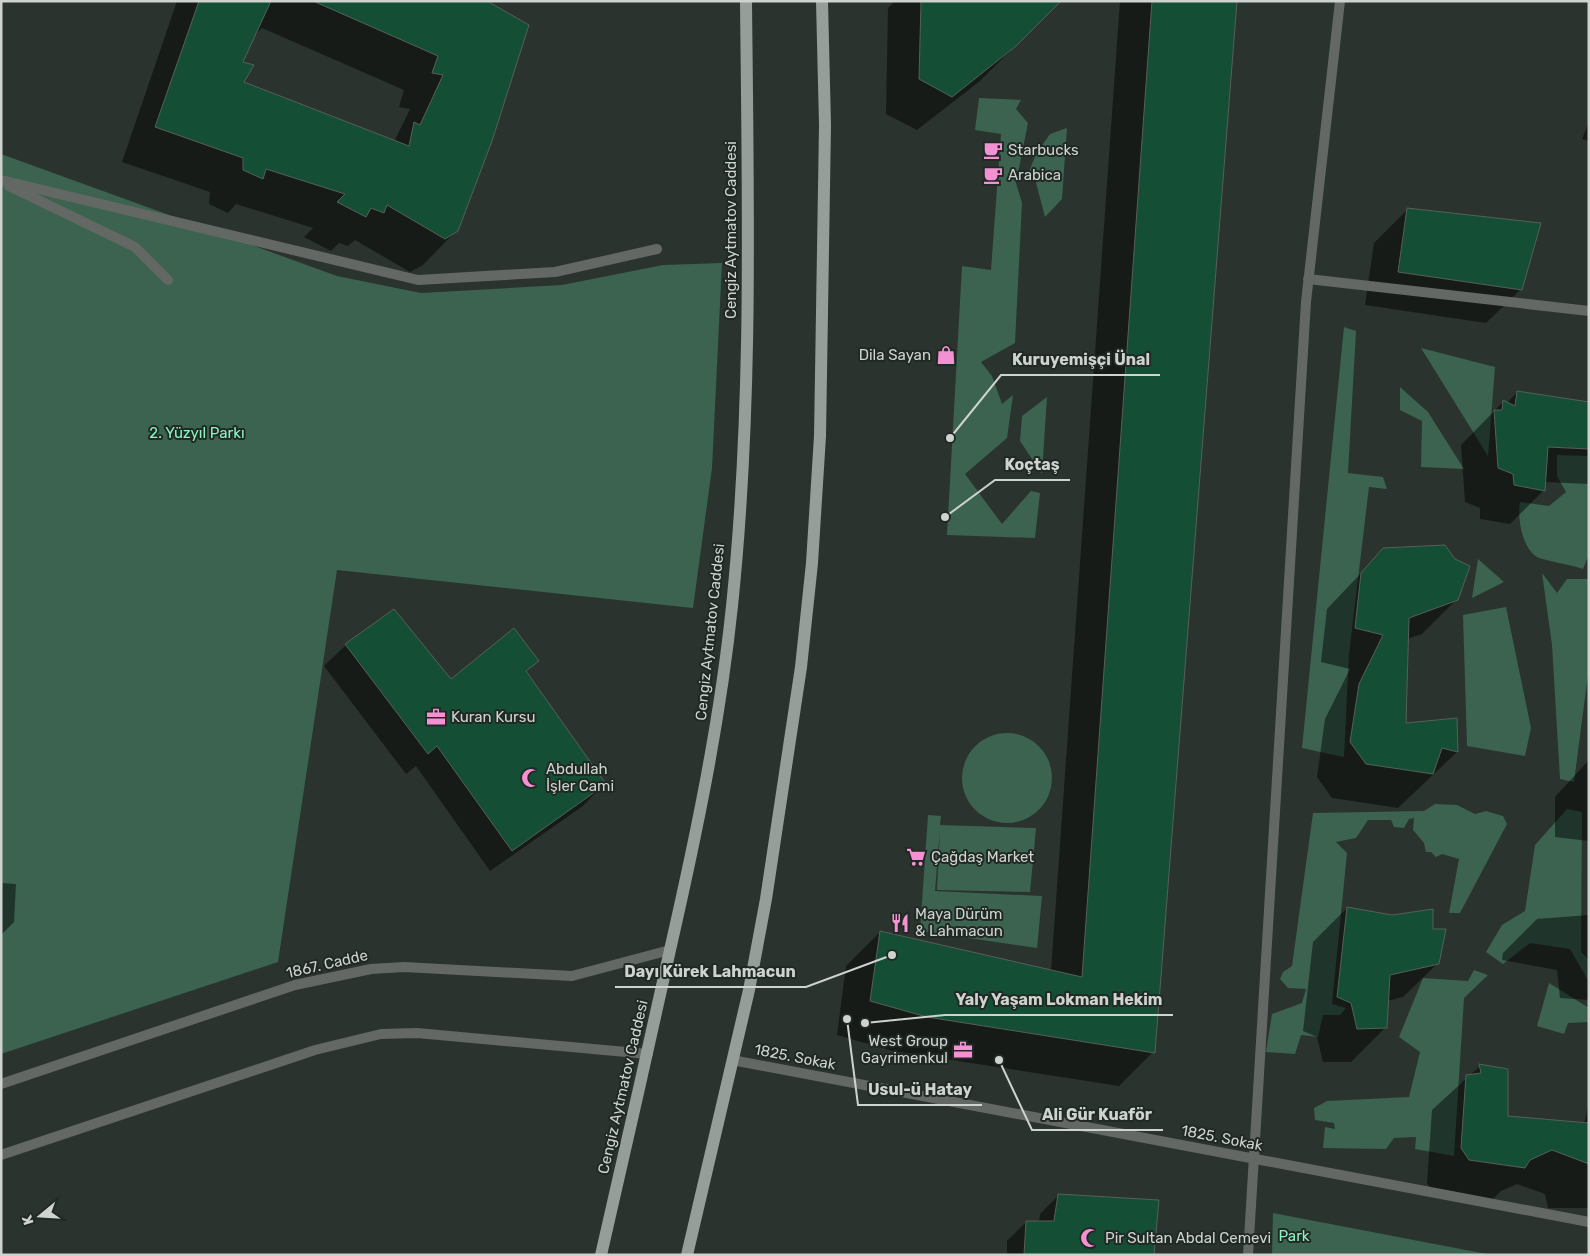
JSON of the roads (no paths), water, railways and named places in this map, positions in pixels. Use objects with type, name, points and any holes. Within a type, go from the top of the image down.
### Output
[{"type":"main road","name":"Cengiz Aytmatov Caddesi","points":[[602,1255],[694,847],[710,762],[732,605],[747,354],[749,237],[746,1]]},
{"type":"main road","points":[[687,1255],[732,1060],[766,899],[801,667],[812,563],[820,436],[825,125],[822,1]]},
{"type":"street","points":[[1248,1255],[1308,280],[1340,1]]},
{"type":"street","points":[[1,181],[418,280],[555,272],[657,249]]},
{"type":"street","points":[[1,181],[135,247],[168,280]]},
{"type":"street","points":[[1308,280],[1589,311]]},
{"type":"street","name":"1867. Cadde","points":[[1,1084],[295,985],[333,976],[371,969],[404,967],[572,976],[670,950]]},
{"type":"street","points":[[1,1155],[316,1050],[381,1034],[417,1033],[648,1054]]},
{"type":"street","name":"1825. Sokak","points":[[732,1060],[1589,1222]]},
{"type":"place","name":"Starbucks","points":[[993,150]]},
{"type":"place","name":"Arabica","points":[[993,175]]},
{"type":"place","name":"Dila Sayan","points":[[946,355]]},
{"type":"place","name":"Kuruyemişçi Ünal","points":[[950,438]]},
{"type":"place","name":"Koçtaş","points":[[945,517]]},
{"type":"place","name":"Kuran Kursu","points":[[436,717]]},
{"type":"place","name":"Abdullah İşler Cami","points":[[531,778]]},
{"type":"place","name":"Çağdaş Market","points":[[916,857]]},
{"type":"place","name":"Maya Dürüm & Lahmacun","points":[[900,923]]},
{"type":"place","name":"Dayı Kürek Lahmacun","points":[[892,955]]},
{"type":"place","name":"Usul-ü Hatay","points":[[847,1019]]},
{"type":"place","name":"Yaly Yaşam Lokman Hekim","points":[[865,1023]]},
{"type":"place","name":"West Group Gayrimenkul","points":[[963,1050]]},
{"type":"place","name":"Ali Gür Kuaför","points":[[999,1060]]},
{"type":"place","name":"Pir Sultan Abdal Cemevi","points":[[1090,1238]]},
{"type":"park label","name":"2. Yüzyıl Parkı","points":[[197,433]]},
{"type":"park label","name":"Park","points":[[1294,1236]]}]
